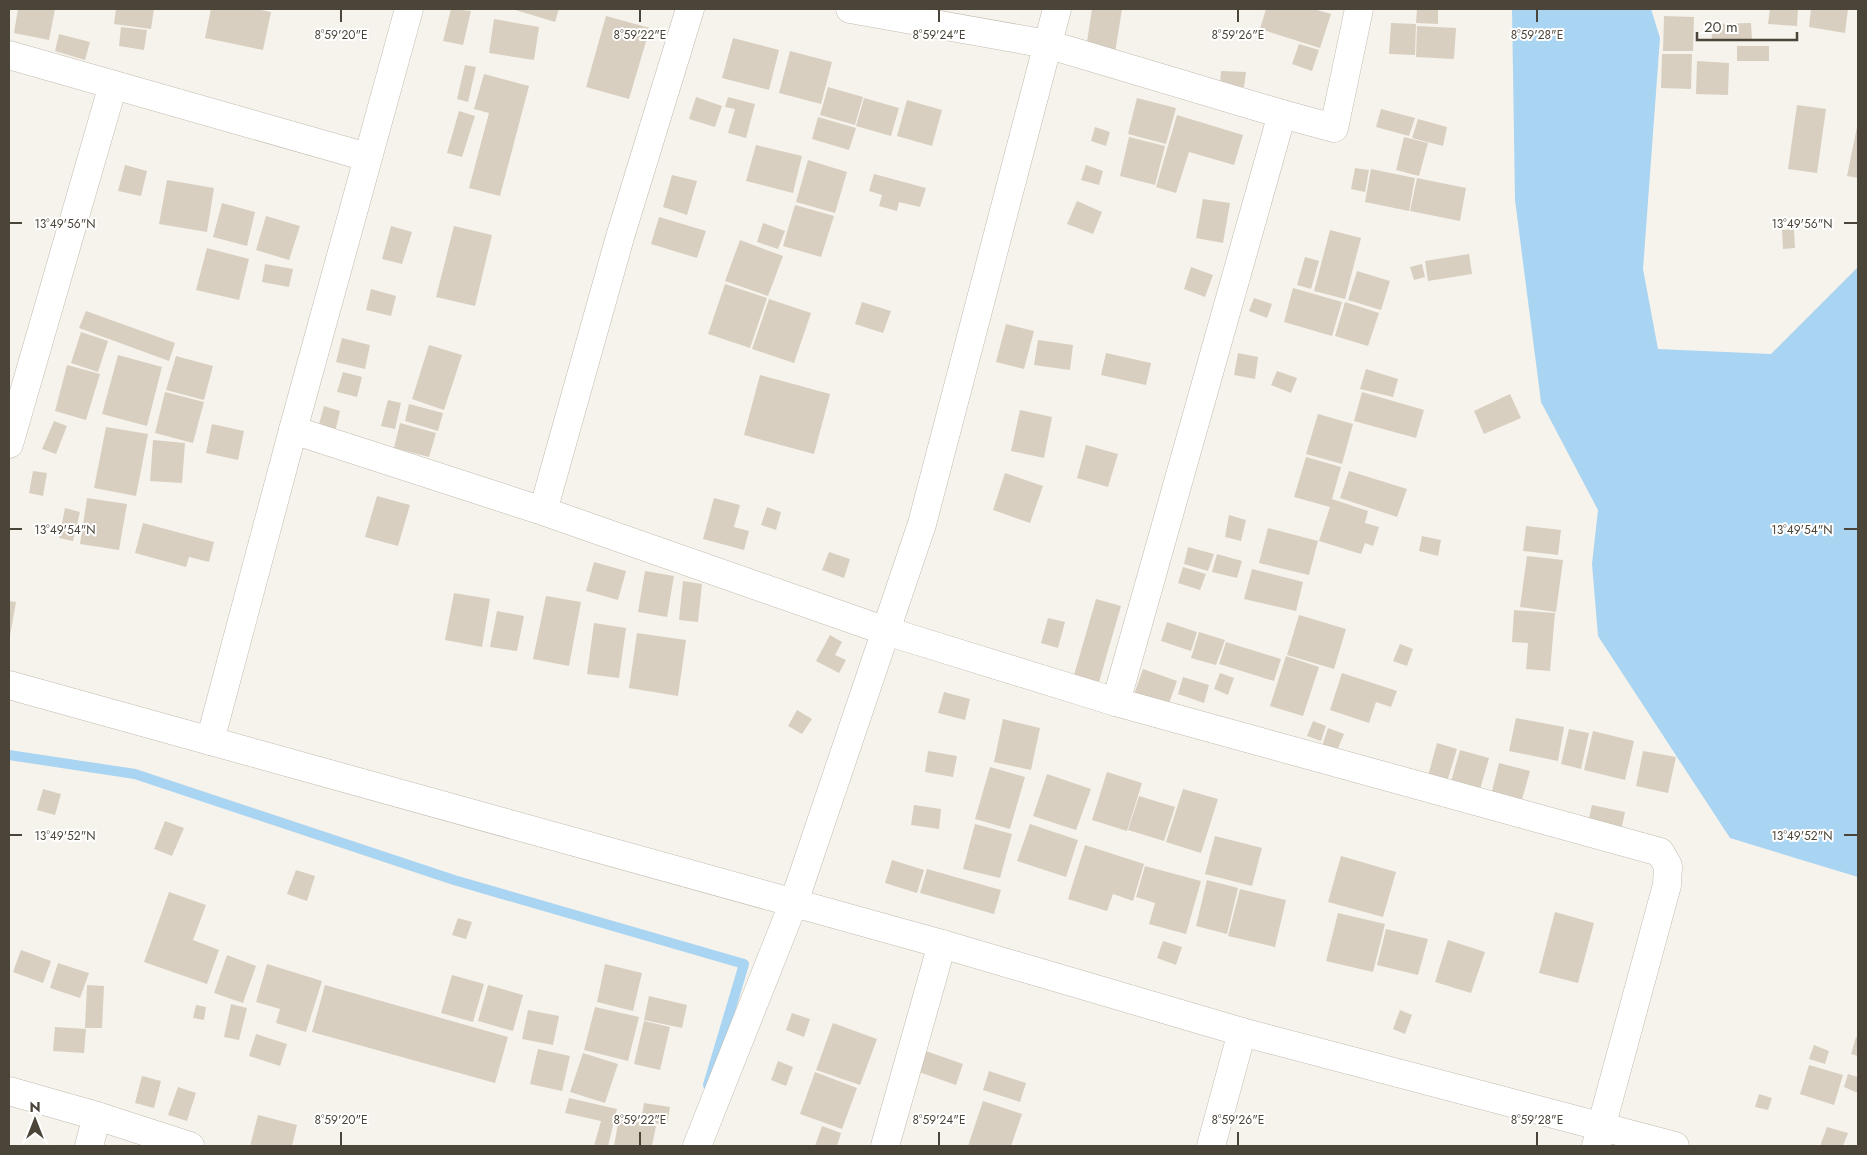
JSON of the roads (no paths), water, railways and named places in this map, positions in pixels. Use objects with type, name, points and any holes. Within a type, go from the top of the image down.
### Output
[{"type":"street","points":[[210,741],[292,430],[409,9]]},
{"type":"street","points":[[544,511],[620,236],[690,9]]},
{"type":"street","points":[[850,9],[1047,44],[1334,128],[1359,9]]},
{"type":"street","points":[[697,1146],[794,902],[922,524],[1056,9]]},
{"type":"street","points":[[9,55],[367,157]]},
{"type":"street","points":[[9,444],[113,85]]},
{"type":"street","points":[[1116,702],[1282,114]]},
{"type":"street","points":[[292,430],[544,511],[886,630],[1116,702],[1660,852],[1668,866],[1667,885],[1599,1136]]},
{"type":"street","points":[[9,685],[794,902],[1599,1136],[1675,1146]]},
{"type":"street","points":[[885,1146],[942,944]]},
{"type":"street","points":[[1211,1146],[1242,1032]]},
{"type":"street","points":[[9,1091],[97,1116],[190,1146]]},
{"type":"street","points":[[88,1146],[97,1116]]},
{"type":"water","points":[[1512,9],[1651,9],[1660,38],[1643,269],[1658,349],[1771,354],[1858,267],[1858,877],[1730,838],[1598,636],[1592,564],[1598,510],[1541,402],[1515,200]]},
{"type":"waterway","points":[[9,755],[135,774],[454,880],[744,964],[708,1085]]}]
